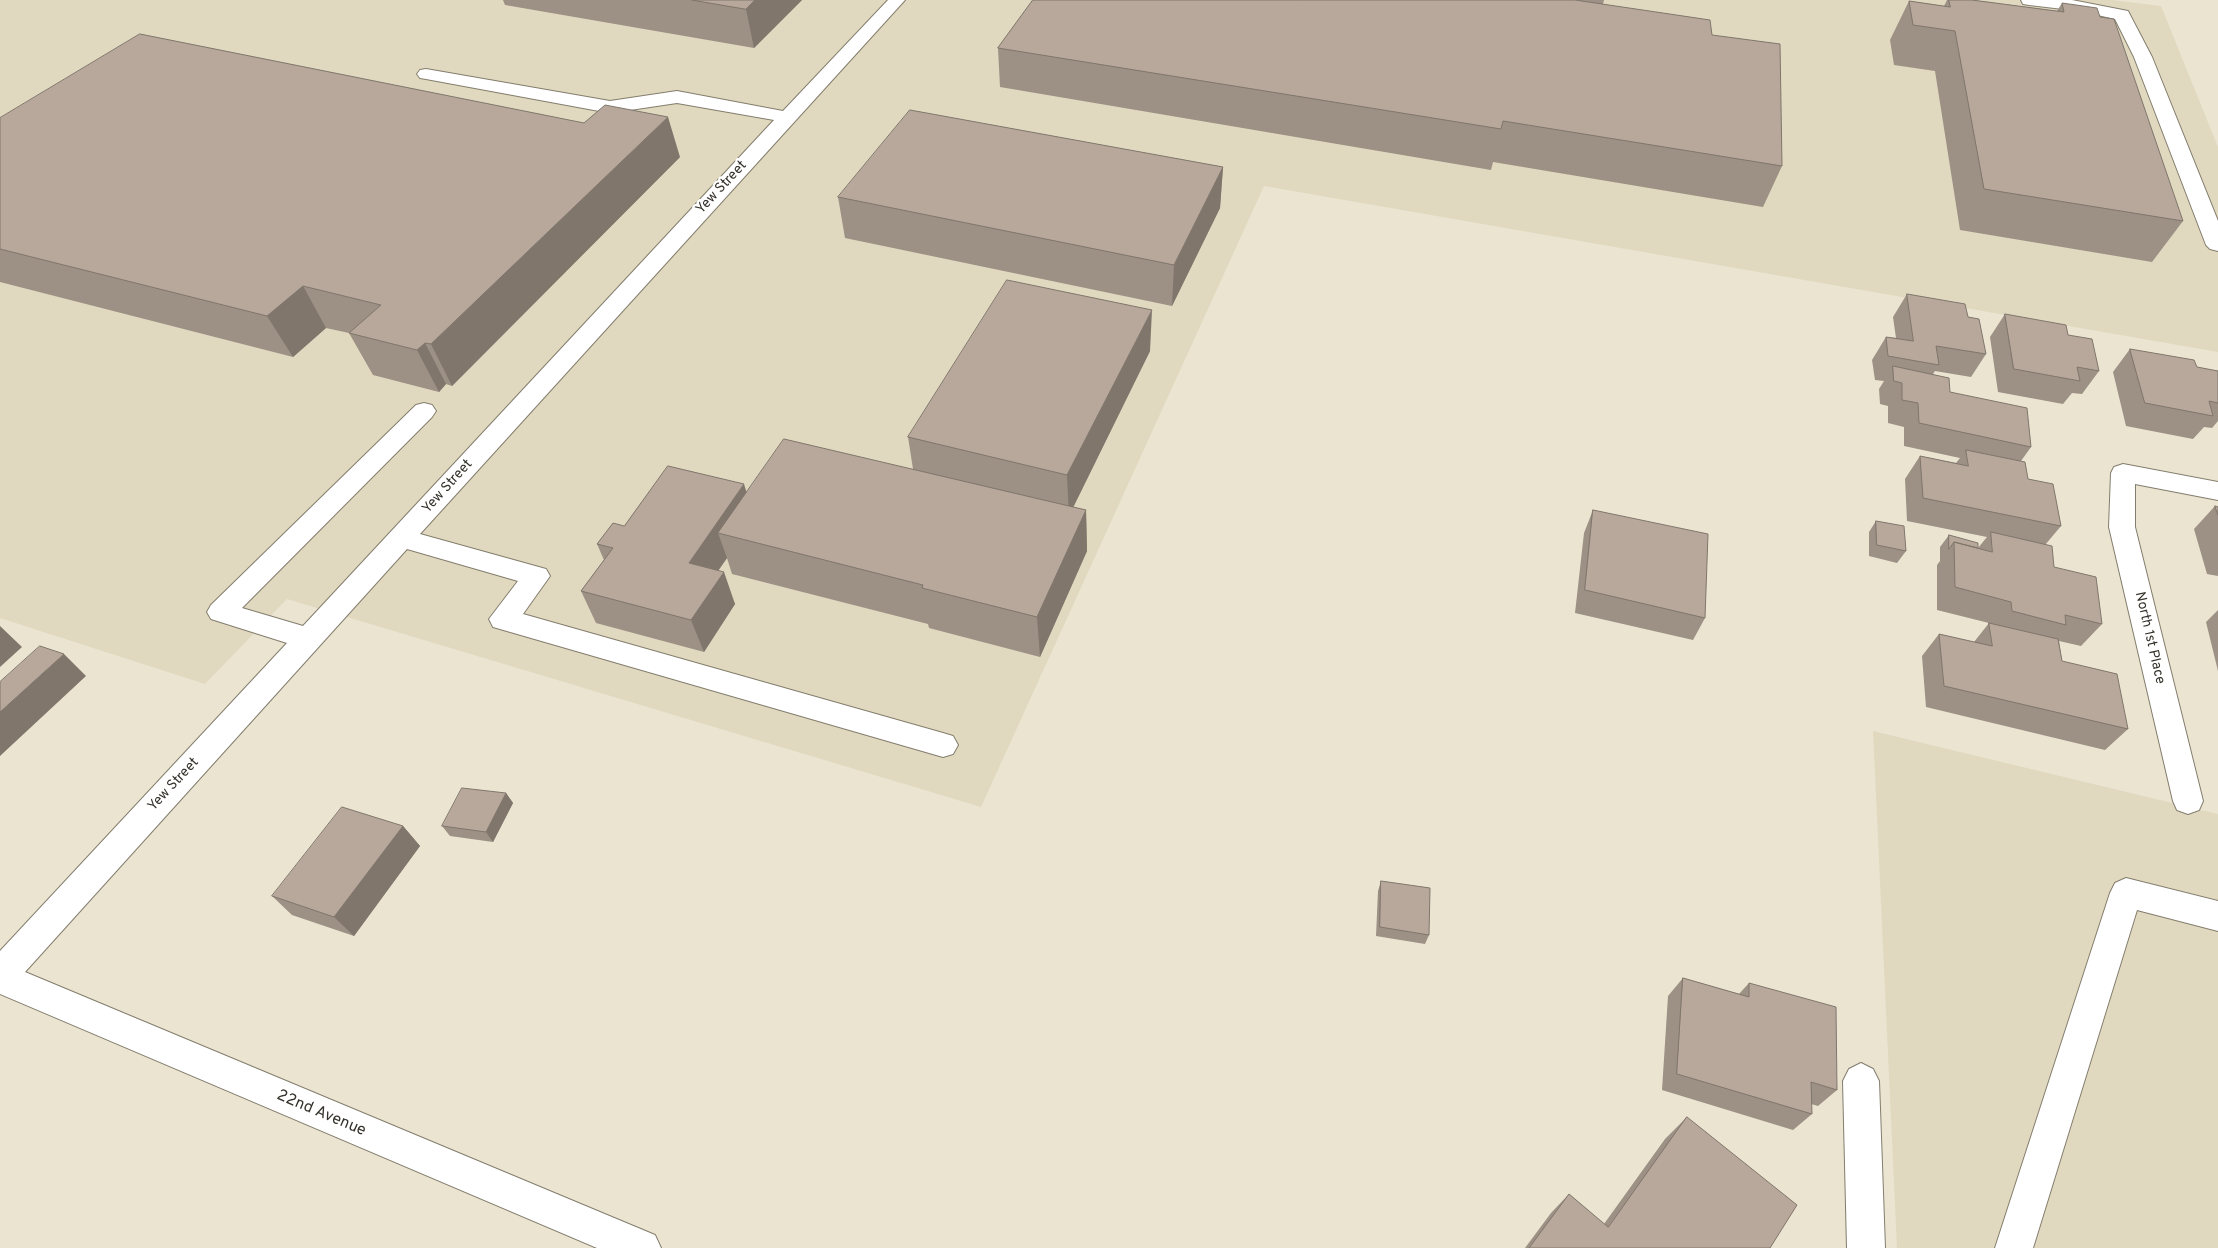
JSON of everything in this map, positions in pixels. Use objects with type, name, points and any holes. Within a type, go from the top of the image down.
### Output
[{"type":"street","name":"Yew Street","points":[[0,977],[308,638],[897,0]]},
{"type":"street","points":[[2029,0],[2080,6],[2122,15],[2143,57],[2216,245]]},
{"type":"street","points":[[426,74],[610,107],[677,97],[787,117]]},
{"type":"street","points":[[308,638],[221,612],[424,411]]},
{"type":"street","name":"North 1st Place","points":[[2188,801],[2122,527],[2123,473],[2218,491]]},
{"type":"street","points":[[400,538],[537,576],[502,618],[943,745]]},
{"type":"street","points":[[2014,1248],[2126,893],[2218,916]]},
{"type":"street","name":"22nd Avenue","points":[[0,977],[642,1248]]},
{"type":"street","points":[[1861,1081],[1866,1248]]},
{"type":"shaded area","points":[[0,0],[2112,0],[2161,6],[2218,147],[2218,352],[1264,186],[981,807],[287,599],[205,684],[0,618]]},
{"type":"shaded area","points":[[1873,731],[2218,814],[2218,1248],[1897,1248]]},
{"type":"building","points":[[692,0],[755,0],[746,9]]},
{"type":"building","points":[[1033,0],[1575,0],[1710,20],[1712,35],[1780,44],[1782,166],[1503,121],[1501,129],[998,48]]},
{"type":"building","points":[[1949,0],[1972,0],[2064,12],[2062,3],[2097,8],[2100,17],[2114,19],[2183,221],[1984,189],[1955,31],[1913,25],[1909,1],[1950,7]]},
{"type":"building","points":[[140,34],[584,123],[605,105],[668,117],[431,344],[425,343],[417,350],[349,333],[381,305],[303,286],[267,316],[0,249],[0,118]]},
{"type":"building","points":[[910,110],[1223,167],[1174,265],[838,197]]},
{"type":"building","points":[[1007,280],[1152,310],[1067,475],[908,437]]},
{"type":"building","points":[[1907,294],[1965,304],[1968,317],[1979,319],[1986,354],[1936,346],[1939,365],[1888,356],[1886,337],[1913,341]]},
{"type":"building","points":[[2005,314],[2066,325],[2068,335],[2092,339],[2099,371],[2077,367],[2080,381],[2014,369]]},
{"type":"building","points":[[2130,349],[2194,360],[2197,367],[2218,371],[2218,403],[2209,401],[2213,416],[2145,403]]},
{"type":"building","points":[[1893,366],[1949,378],[1950,392],[2027,408],[2031,447],[1919,423],[1918,403],[1902,400],[1902,383],[1894,381]]},
{"type":"building","points":[[784,439],[1086,510],[1037,617],[922,588],[923,585],[718,533]]},
{"type":"building","points":[[1966,450],[2025,462],[2028,479],[2053,484],[2061,526],[1923,498],[1920,456],[1968,466]]},
{"type":"building","points":[[668,466],[744,484],[689,563],[724,572],[691,620],[581,591],[613,548],[597,544],[613,523],[624,526]]},
{"type":"building","points":[[1593,510],[1708,534],[1705,618],[1585,590]]},
{"type":"building","points":[[1876,521],[1904,526],[1906,551],[1877,545]]},
{"type":"building","points":[[1991,532],[2052,546],[2054,567],[2096,577],[2102,624],[2065,615],[2066,625],[2012,611],[2011,602],[1955,587],[1954,542],[1992,552]]},
{"type":"building","points":[[1949,535],[1978,543],[1978,548],[1954,542],[1949,549]]},
{"type":"building","points":[[1989,623],[2058,639],[2062,661],[2117,674],[2128,729],[1944,686],[1939,634],[1992,646]]},
{"type":"building","points":[[40,646],[64,654],[0,712],[0,682]]},
{"type":"building","points":[[462,788],[506,793],[486,832],[442,826]]},
{"type":"building","points":[[342,807],[403,826],[334,917],[272,896]]},
{"type":"building","points":[[1381,881],[1430,888],[1429,935],[1380,927]]},
{"type":"building","points":[[1683,978],[1749,997],[1749,983],[1836,1007],[1837,1090],[1811,1082],[1812,1114],[1677,1074]]},
{"type":"building","points":[[1687,1117],[1797,1205],[1770,1248],[1529,1248],[1569,1194],[1608,1227]]}]
